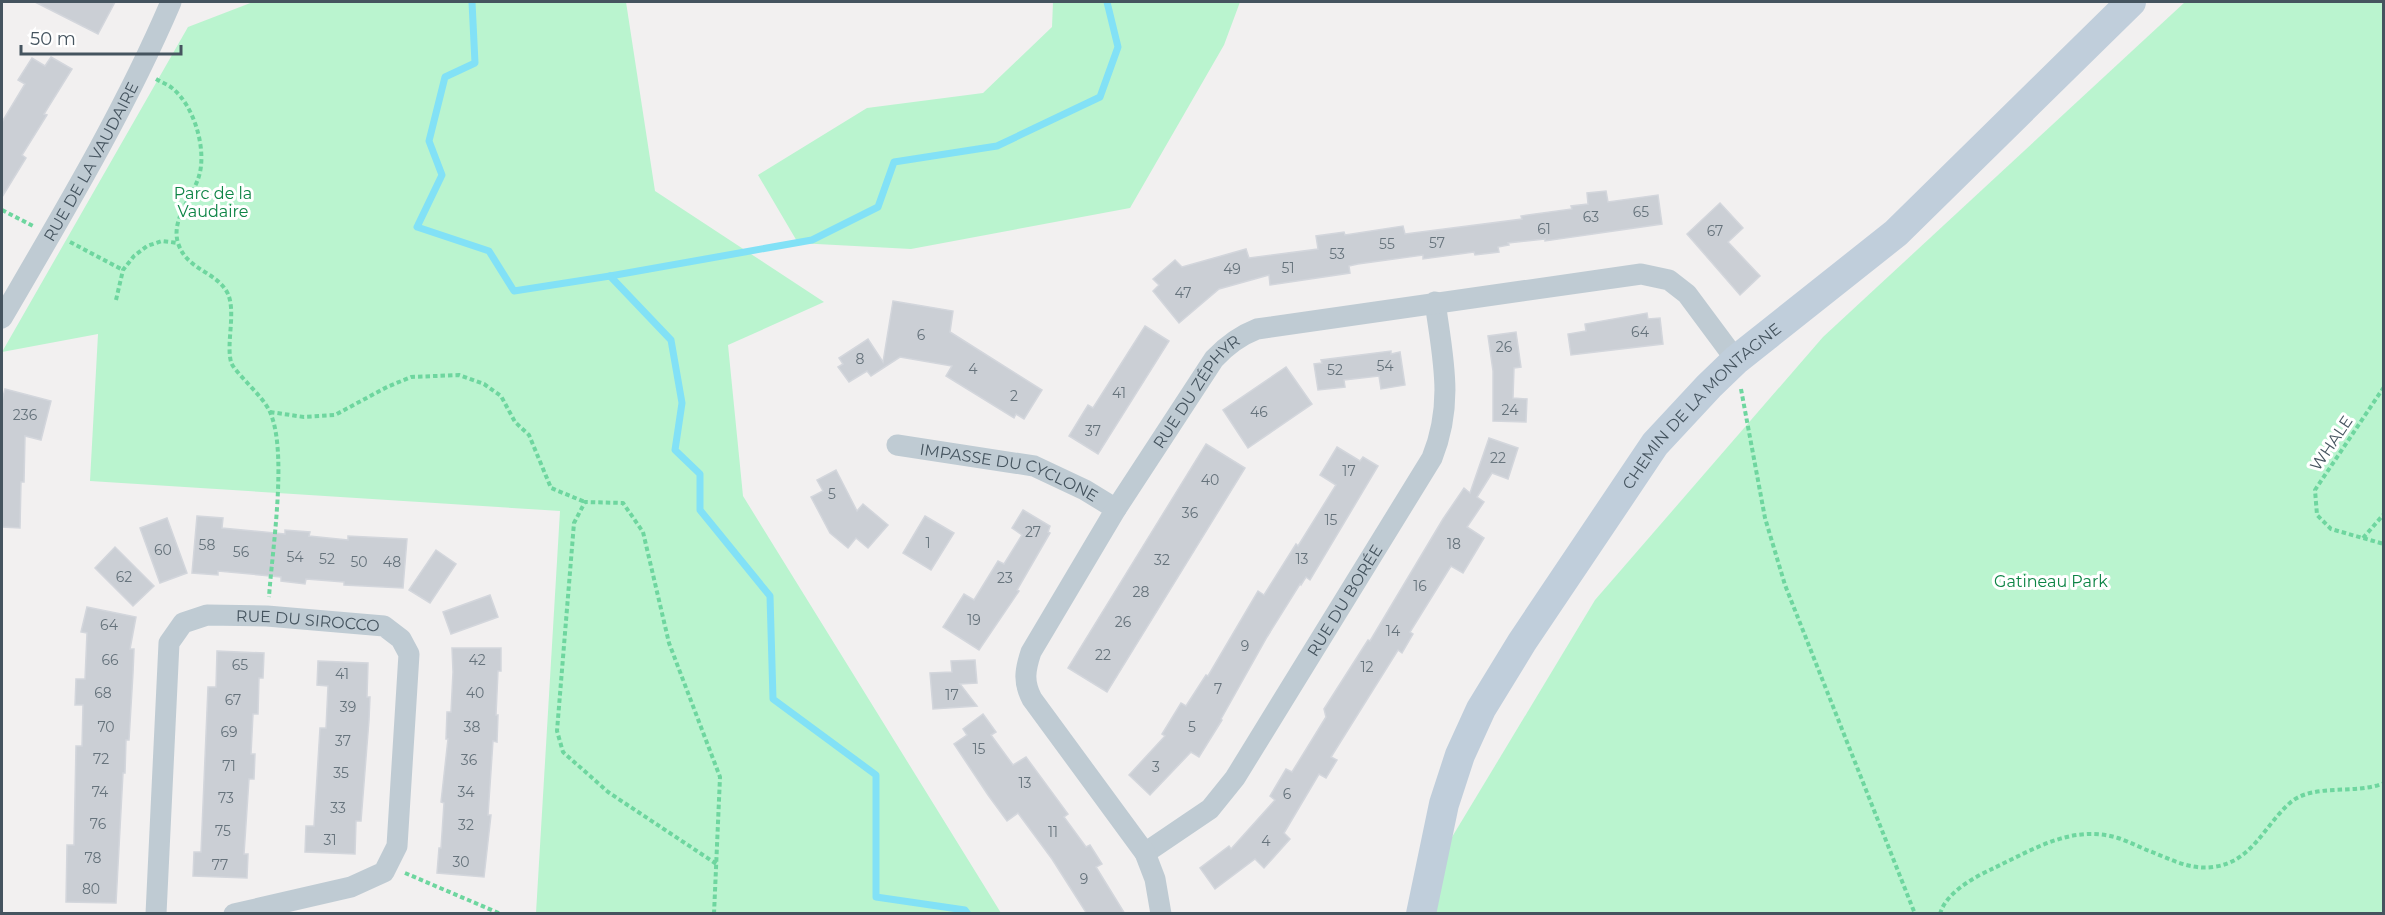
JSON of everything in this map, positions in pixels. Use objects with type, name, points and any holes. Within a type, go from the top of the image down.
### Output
[{"type":"street","name":"RUE DE LA VAUDAIRE","points":[[2,318],[112,126],[171,2]]},
{"type":"street","name":"CHEMIN DE LA MONTAGNE","points":[[1421,914],[1432,853],[1447,795],[1470,733],[1496,683],[1655,444],[1736,360],[1896,233],[2131,2]]},
{"type":"street","name":"RUE DU ZÉPHYR","points":[[1161,914],[1155,879],[1145,853],[1032,699],[1026,688],[1024,675],[1031,652],[1116,509],[1214,358],[1229,344],[1257,329],[1641,273],[1669,280],[1687,294],[1736,360]]},
{"type":"street","name":"RUE DU BORÉE","points":[[1145,853],[1210,808],[1235,778],[1432,458],[1440,439],[1446,399],[1436,302]]},
{"type":"street","name":"IMPASSE DU CYCLONE","points":[[897,445],[1034,466],[1085,490],[1116,509]]},
{"type":"street","name":"RUE DU SIROCCO","points":[[156,914],[169,643],[183,623],[207,615],[267,616],[384,626],[401,639],[409,654],[398,846],[388,865]]},
{"type":"street","points":[[234,914],[351,887],[384,872],[388,865]]},
{"type":"path","points":[[141,69],[172,88],[186,105],[196,124],[202,152],[199,178],[177,224],[178,243],[193,266],[217,279],[228,294],[231,308],[231,363],[270,412],[279,455],[267,616]]},
{"type":"path","points":[[2,210],[123,270]]},
{"type":"path","points":[[116,300],[123,270],[134,256],[147,246],[162,241],[178,243]]},
{"type":"path","points":[[1736,360],[1765,518],[1785,585],[1915,914]]},
{"type":"path","points":[[270,412],[304,417],[335,415],[411,377],[459,375],[484,384],[501,396],[515,422],[529,435],[551,488],[585,502],[623,503],[643,532],[669,643],[720,777],[718,865],[714,914]]},
{"type":"path","name":"WHALE","points":[[2384,387],[2315,490],[2317,515],[2331,530],[2384,544]]},
{"type":"path","points":[[585,502],[574,523],[557,731],[563,752],[608,792],[718,865]]},
{"type":"path","points":[[2363,538],[2384,514]]},
{"type":"path","points":[[1941,914],[1942,907],[1967,881],[2045,843],[2072,834],[2093,833],[2118,838],[2186,866],[2213,867],[2240,858],[2252,848],[2292,801],[2317,791],[2370,789],[2384,783]]},
{"type":"path","points":[[388,865],[501,914]]},
{"type":"green space","name":"Parc de la Vaudaire","points":[[253,2],[626,2],[655,191],[824,302],[728,345],[743,496],[1001,913],[536,913],[560,511],[90,481],[98,334],[2,352],[188,27]]},
{"type":"green space","points":[[1053,2],[1240,2],[1224,45],[1130,208],[911,249],[798,243],[758,175],[867,108],[983,93],[1052,27]]},
{"type":"green space","name":"Gatineau Park","points":[[2185,2],[2383,2],[2383,913],[1412,914],[1414,900],[1595,600],[1823,337]]},
{"type":"building","points":[[35,2],[115,2],[98,34]]},
{"type":"building","points":[[51,57],[72,69],[44,114],[47,115],[22,155],[26,158],[2,197],[2,122],[25,84],[18,80],[32,58],[45,66]]},
{"type":"building","points":[[1606,191],[1608,202],[1658,195],[1662,224],[1545,241],[1545,239],[1508,243],[1509,245],[1498,247],[1499,252],[1475,255],[1474,252],[1423,259],[1423,255],[1358,264],[1349,266],[1350,273],[1270,285],[1269,275],[1219,289],[1179,323],[1153,291],[1159,285],[1153,279],[1175,260],[1182,267],[1246,249],[1249,258],[1318,249],[1316,236],[1344,232],[1345,235],[1403,226],[1405,234],[1522,219],[1521,216],[1572,209],[1571,206],[1588,204],[1587,193]]},
{"type":"building","points":[[1720,203],[1743,228],[1728,242],[1760,276],[1740,295],[1687,234]]},
{"type":"building","points":[[893,301],[953,311],[950,332],[1042,390],[1024,419],[1016,414],[1014,418],[946,376],[952,366],[900,357],[871,376],[867,371],[849,382],[838,367],[843,364],[839,358],[868,339],[883,362]]},
{"type":"building","points":[[1647,313],[1648,319],[1660,318],[1663,344],[1571,355],[1568,334],[1586,331],[1585,324]]},
{"type":"building","points":[[1145,326],[1169,341],[1098,454],[1069,436],[1088,405],[1093,408]]},
{"type":"building","points":[[1516,332],[1521,367],[1514,368],[1513,398],[1527,399],[1526,422],[1493,421],[1493,371],[1488,336]]},
{"type":"building","points":[[1391,351],[1391,354],[1400,352],[1405,385],[1381,389],[1379,376],[1344,380],[1345,387],[1318,390],[1314,364],[1322,363],[1321,360]]},
{"type":"building","points":[[1286,367],[1312,404],[1248,448],[1223,410]]},
{"type":"building","points":[[5,389],[51,401],[41,440],[25,436],[20,528],[2,527],[2,401]]},
{"type":"building","points":[[1489,438],[1518,448],[1508,479],[1492,473],[1477,497],[1484,502],[1467,527],[1484,538],[1463,573],[1451,566],[1410,632],[1413,634],[1402,653],[1398,650],[1331,757],[1337,760],[1326,778],[1319,774],[1284,833],[1290,839],[1264,868],[1255,859],[1215,889],[1200,868],[1229,846],[1231,849],[1275,800],[1270,796],[1286,769],[1292,772],[1326,717],[1324,709],[1368,640],[1370,641],[1443,519],[1464,488],[1470,493]]},
{"type":"building","points":[[1206,444],[1245,468],[1107,692],[1068,668]]},
{"type":"building","points":[[1337,447],[1360,461],[1363,457],[1378,466],[1310,580],[1306,577],[1300,584],[1267,637],[1199,757],[1191,752],[1150,795],[1129,775],[1165,736],[1162,734],[1181,703],[1186,706],[1206,675],[1208,676],[1258,591],[1264,595],[1296,544],[1298,546],[1336,485],[1320,475]]},
{"type":"building","points":[[836,470],[857,511],[863,504],[888,525],[868,548],[856,538],[848,548],[830,533],[811,497],[823,491],[817,480]]},
{"type":"building","points":[[1023,510],[1050,526],[1048,532],[1050,533],[1017,590],[1019,591],[979,650],[943,627],[964,594],[974,600],[998,561],[1004,564],[1022,535],[1012,528]]},
{"type":"building","points":[[197,516],[223,518],[222,528],[285,534],[285,530],[310,532],[309,536],[348,540],[348,536],[407,539],[403,588],[344,585],[344,582],[306,579],[305,584],[281,581],[281,577],[218,571],[218,575],[192,573]]},
{"type":"building","points":[[925,516],[954,533],[931,570],[903,553]]},
{"type":"building","points":[[167,518],[187,573],[160,583],[140,528]]},
{"type":"building","points":[[115,547],[154,586],[133,606],[95,568]]},
{"type":"building","points":[[436,550],[456,564],[430,603],[409,590]]},
{"type":"building","points":[[490,595],[498,617],[451,634],[443,612]]},
{"type":"building","points":[[87,607],[136,617],[130,649],[134,649],[133,673],[129,740],[126,740],[125,773],[123,773],[116,903],[66,902],[67,845],[74,845],[76,746],[82,746],[83,705],[75,705],[76,679],[85,679],[87,633],[81,632]]},
{"type":"building","points":[[452,648],[501,648],[496,715],[498,715],[497,742],[493,741],[488,815],[491,815],[484,877],[437,873],[439,848],[441,848],[444,803],[441,802],[448,739],[446,739],[447,712],[451,712]]},
{"type":"building","points":[[217,651],[264,653],[263,678],[259,678],[258,714],[253,714],[251,754],[255,754],[254,779],[249,779],[244,854],[248,854],[247,878],[193,876],[194,852],[201,852],[208,687],[216,687]]},
{"type":"building","points":[[975,660],[977,683],[960,684],[977,706],[933,709],[930,673],[952,672],[951,661]]},
{"type":"building","points":[[318,661],[368,663],[369,720],[361,821],[356,821],[355,854],[305,852],[306,826],[314,826],[320,728],[326,728],[328,686],[317,685]]},
{"type":"building","points":[[983,714],[996,732],[991,735],[1013,765],[1026,757],[1068,814],[1064,817],[1086,847],[1090,845],[1102,864],[1096,867],[1125,914],[1087,914],[1052,859],[1018,813],[1007,821],[988,795],[954,744],[967,735],[963,729]]},
{"type":"waterway","points":[[472,2],[475,63],[445,77],[429,141],[442,175],[417,227],[489,251],[514,291],[812,240],[878,207],[894,162],[997,146],[1100,97],[1118,47],[1107,2]]},
{"type":"waterway","points":[[610,276],[671,340],[682,403],[675,450],[700,474],[700,510],[770,596],[773,699],[876,775],[876,897],[965,910],[968,914]]}]
